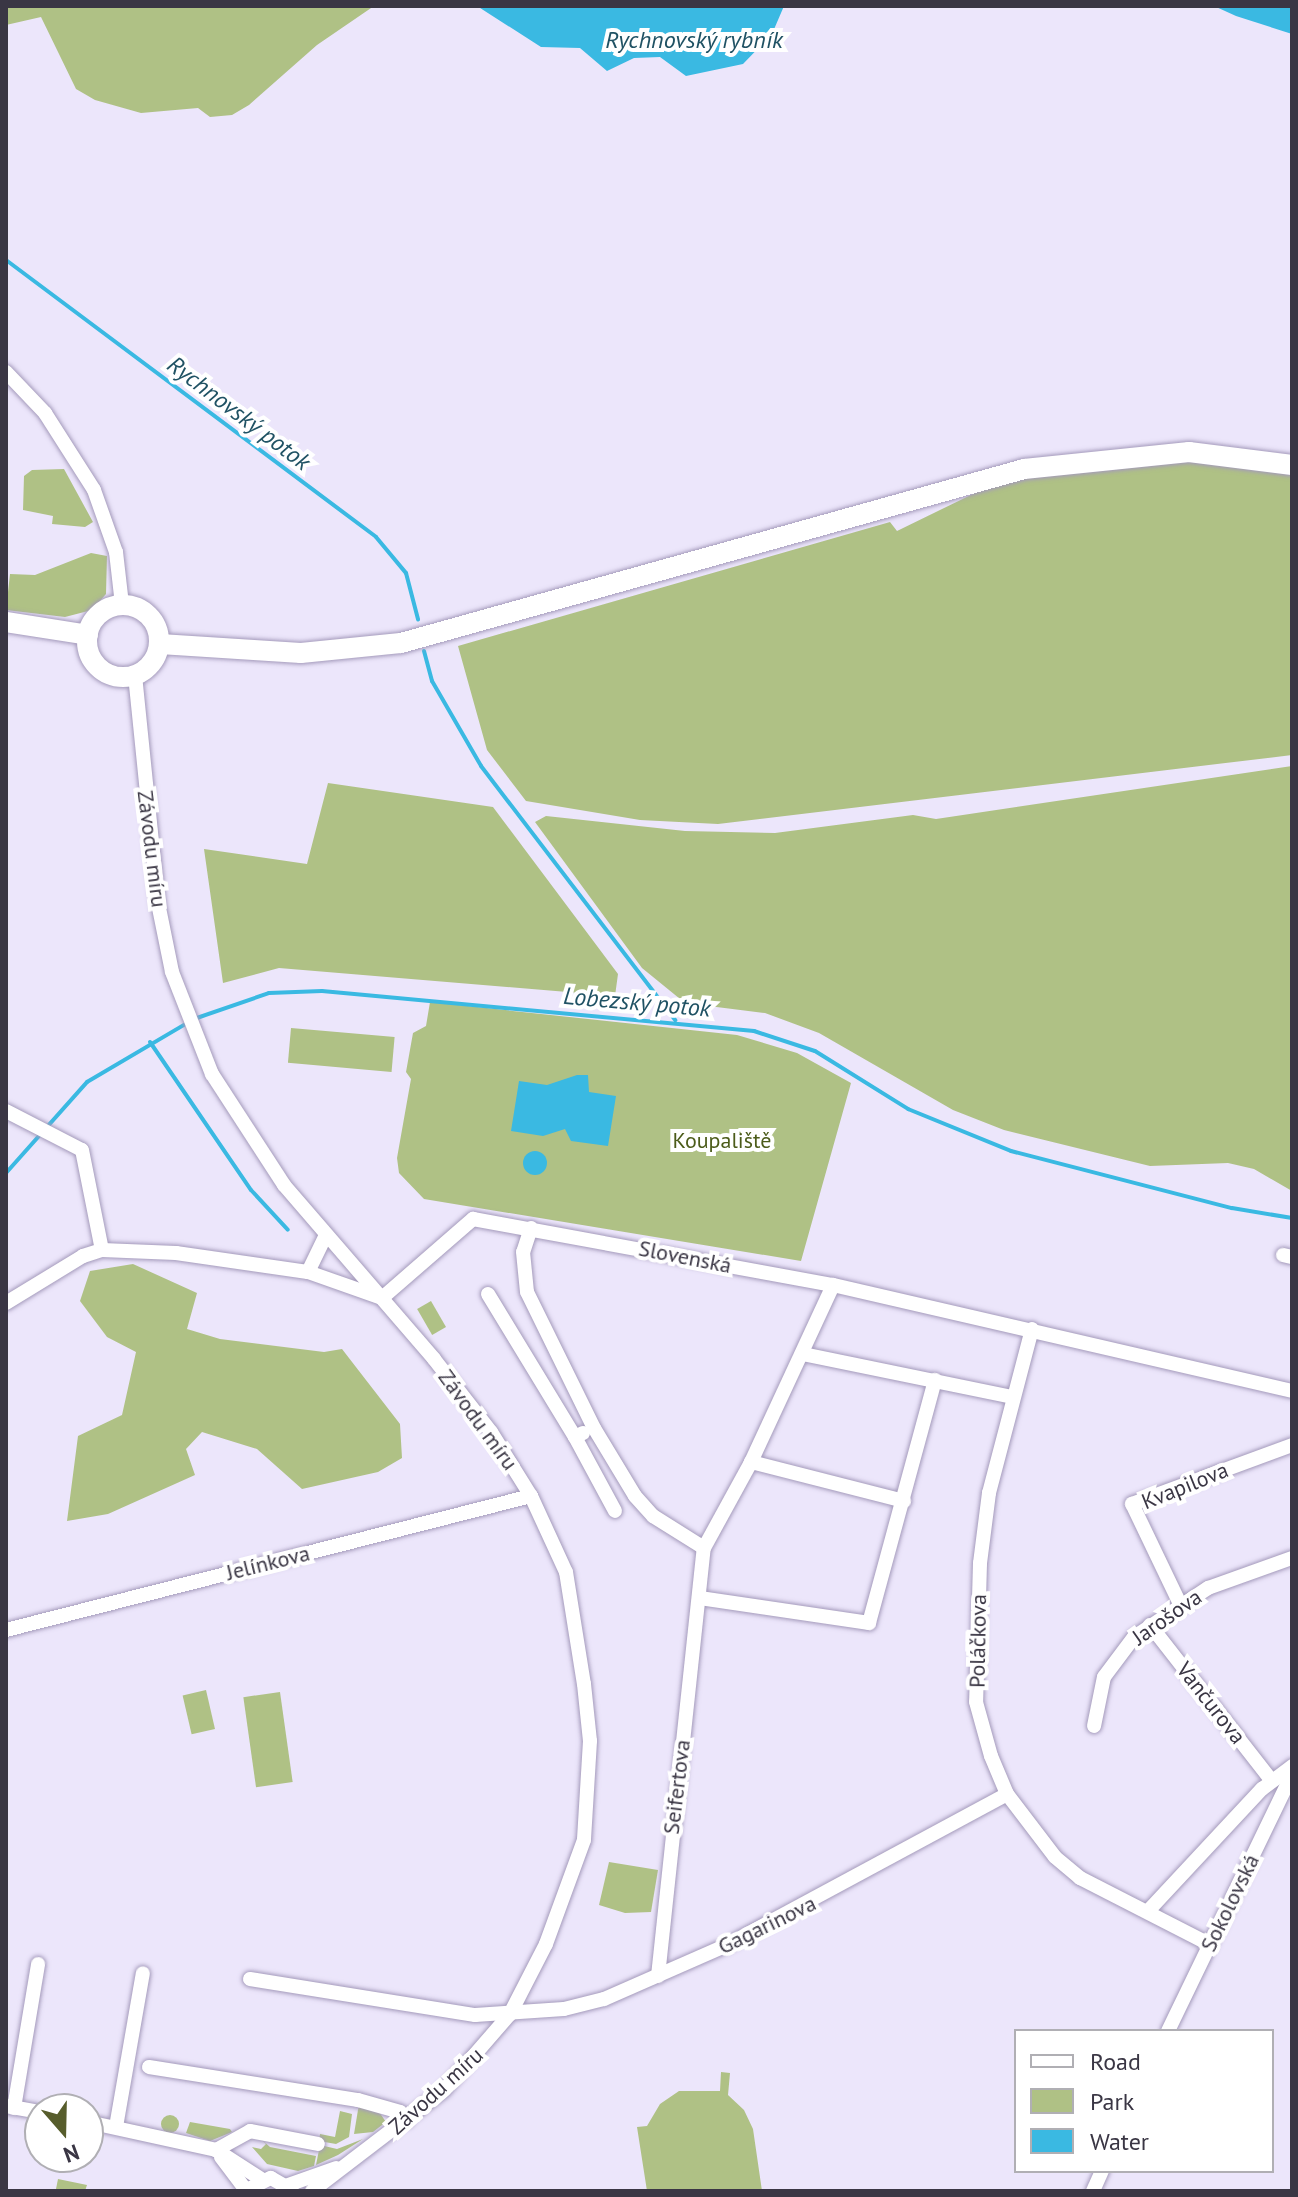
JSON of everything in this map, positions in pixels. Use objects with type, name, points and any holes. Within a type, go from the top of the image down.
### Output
[{"type":"main road","points":[[160,644],[301,653],[401,643],[1024,469],[1189,452],[1292,465]]},
{"type":"main road","points":[[122,605],[150,616],[160,644],[153,662],[135,675],[116,677],[101,670],[90,654],[88,635],[98,615],[122,605]]},
{"type":"main road","points":[[6,622],[88,635]]},
{"type":"street","points":[[6,372],[45,413],[94,490],[116,552],[122,605]]},
{"type":"street","name":"Závodu míru","points":[[135,675],[158,903],[184,1004],[195,1034],[235,1115],[326,1235],[382,1298],[491,1432],[531,1496],[566,1572],[590,1741],[584,1840],[573,1880],[510,2014],[471,2062],[407,2120],[359,2159],[312,2191]]},
{"type":"street","points":[[6,1111],[75,1142],[88,1163],[102,1250]]},
{"type":"street","name":"Slovenská","points":[[382,1298],[473,1219],[833,1285],[1292,1391]]},
{"type":"street","points":[[531,1228],[523,1252],[527,1292],[594,1428],[635,1496],[664,1524],[704,1548]]},
{"type":"street","points":[[308,1272],[326,1235]]},
{"type":"street","points":[[6,1303],[83,1256],[102,1250],[176,1253],[308,1272],[382,1298]]},
{"type":"street","name":"Seifertova","points":[[658,1976],[704,1548],[751,1462],[833,1285]]},
{"type":"street","points":[[488,1294],[575,1437],[615,1511]]},
{"type":"street","name":"Poláčkova","points":[[1032,1329],[989,1493],[976,1631],[976,1702],[1007,1794],[1035,1835],[1064,1864],[1209,1944]]},
{"type":"street","points":[[803,1354],[1012,1397]]},
{"type":"street","points":[[700,1598],[869,1623],[935,1380]]},
{"type":"street","points":[[575,1437],[594,1428]]},
{"type":"street","name":"Kvapilova","points":[[1180,1604],[1132,1504],[1292,1445]]},
{"type":"street","points":[[751,1462],[904,1501]]},
{"type":"street","name":"Jelínkova","points":[[6,1630],[531,1496]]},
{"type":"street","name":"Jarošova","points":[[1094,1726],[1097,1696],[1113,1660],[1150,1625],[1180,1604],[1292,1558]]},
{"type":"street","name":"Vančurova","points":[[1150,1625],[1271,1780]]},
{"type":"street","name":"Sokolovská","points":[[1149,1910],[1271,1780],[1292,1766]]},
{"type":"street","name":"Sokolovská","points":[[1169,2029],[1292,1775]]},
{"type":"street","name":"Gagarinova","points":[[250,1979],[475,2015],[510,2014],[604,1999],[775,1922],[1007,1794]]},
{"type":"street","points":[[10,2107],[38,1964]]},
{"type":"street","points":[[116,2127],[143,1973]]},
{"type":"street","points":[[149,2067],[358,2100],[400,2112],[407,2120]]},
{"type":"street","points":[[104,2125],[216,2150],[261,2179],[291,2188]]},
{"type":"street","points":[[216,2150],[250,2131],[318,2144]]},
{"type":"street","points":[[216,2150],[245,2190],[261,2179]]},
{"type":"street","name":"Závodu míru","points":[[291,2188],[359,2159]]},
{"type":"green space","points":[[6,6],[374,6],[317,45],[249,105],[232,115],[210,117],[198,108],[141,113],[95,100],[76,89],[41,17],[6,25]]},
{"type":"green space","points":[[1189,452],[1292,465],[1292,755],[718,824],[640,820],[526,801],[487,750],[458,646],[890,522],[897,531],[1024,469]]},
{"type":"green space","points":[[64,469],[93,522],[85,527],[52,524],[53,516],[23,510],[24,476],[32,470]]},
{"type":"green space","points":[[91,553],[107,556],[106,594],[92,610],[65,617],[6,610],[10,574],[35,575]]},
{"type":"green space","points":[[1292,766],[1292,1191],[1254,1169],[1228,1163],[1150,1166],[1004,1130],[953,1110],[819,1033],[765,1013],[685,1003],[642,968],[535,822],[546,816],[685,831],[775,833],[913,815],[936,819]]},
{"type":"green space","points":[[328,783],[493,807],[618,974],[615,996],[279,968],[223,983],[204,849],[307,864]]},
{"type":"green space","name":"Koupaliště","points":[[430,1002],[737,1035],[797,1053],[851,1083],[801,1261],[424,1199],[399,1173],[397,1158],[411,1079],[406,1072],[413,1033],[426,1026]]},
{"type":"green space","points":[[291,1028],[395,1037],[392,1072],[288,1063]]},
{"type":"green space","points":[[133,1264],[197,1293],[187,1329],[220,1339],[324,1352],[342,1349],[400,1424],[402,1458],[378,1472],[302,1489],[257,1449],[202,1432],[186,1449],[195,1475],[108,1514],[67,1521],[78,1436],[122,1415],[136,1352],[107,1337],[80,1301],[90,1271]]},
{"type":"green space","points":[[431,1301],[446,1327],[432,1335],[417,1309]]},
{"type":"green space","points":[[206,1690],[215,1729],[192,1734],[183,1695]]},
{"type":"green space","points":[[280,1692],[293,1782],[256,1787],[243,1697]]},
{"type":"green space","points":[[609,1862],[658,1870],[651,1912],[625,1913],[599,1905]]},
{"type":"green space","points":[[721,2072],[730,2073],[728,2095],[744,2110],[753,2129],[762,2191],[647,2191],[637,2127],[647,2126],[660,2104],[679,2091],[720,2091]]},
{"type":"green space","points":[[359,2104],[377,2109],[386,2122],[373,2132],[354,2134]]},
{"type":"green space","points":[[340,2111],[352,2114],[349,2137],[336,2144],[319,2141],[320,2134],[335,2137]]},
{"type":"green space","points":[[166,2115],[174,2115],[179,2124],[177,2131],[166,2133],[161,2128],[161,2120]]},
{"type":"green space","points":[[190,2122],[230,2129],[232,2132],[210,2141],[186,2133]]},
{"type":"green space","points":[[261,2139],[270,2147],[316,2156],[314,2166],[298,2171],[267,2164],[252,2147],[261,2149],[266,2144]]},
{"type":"green space","points":[[363,2139],[316,2165],[320,2145],[337,2149]]},
{"type":"green space","points":[[58,2179],[87,2185],[85,2191],[56,2189]]},
{"type":"water","name":"Rychnovský rybník","points":[[477,6],[784,6],[772,34],[743,64],[686,76],[660,57],[634,58],[607,71],[580,48],[541,47]]},
{"type":"water","points":[[1214,6],[1292,6],[1292,34],[1236,16]]},
{"type":"water","points":[[577,1075],[588,1075],[589,1092],[616,1096],[608,1146],[571,1141],[565,1129],[543,1136],[511,1131],[519,1081],[547,1085]]},
{"type":"water","points":[[535,1151],[543,1155],[547,1163],[543,1171],[535,1175],[527,1171],[523,1163],[527,1155]]},
{"type":"waterway","name":"Rychnovský potok","points":[[6,260],[376,537],[406,573],[418,619]]},
{"type":"waterway","name":"Rychnovský potok","points":[[424,651],[432,681],[481,766],[675,1020]]},
{"type":"waterway","name":"Lobezský potok","points":[[194,1019],[269,993],[322,991],[754,1031],[815,1051],[908,1109],[1011,1151],[1232,1208],[1292,1218]]},
{"type":"waterway","name":"Lobezský potok","points":[[6,1173],[87,1082],[187,1023]]},
{"type":"waterway","points":[[150,1042],[251,1190],[288,1230]]}]
